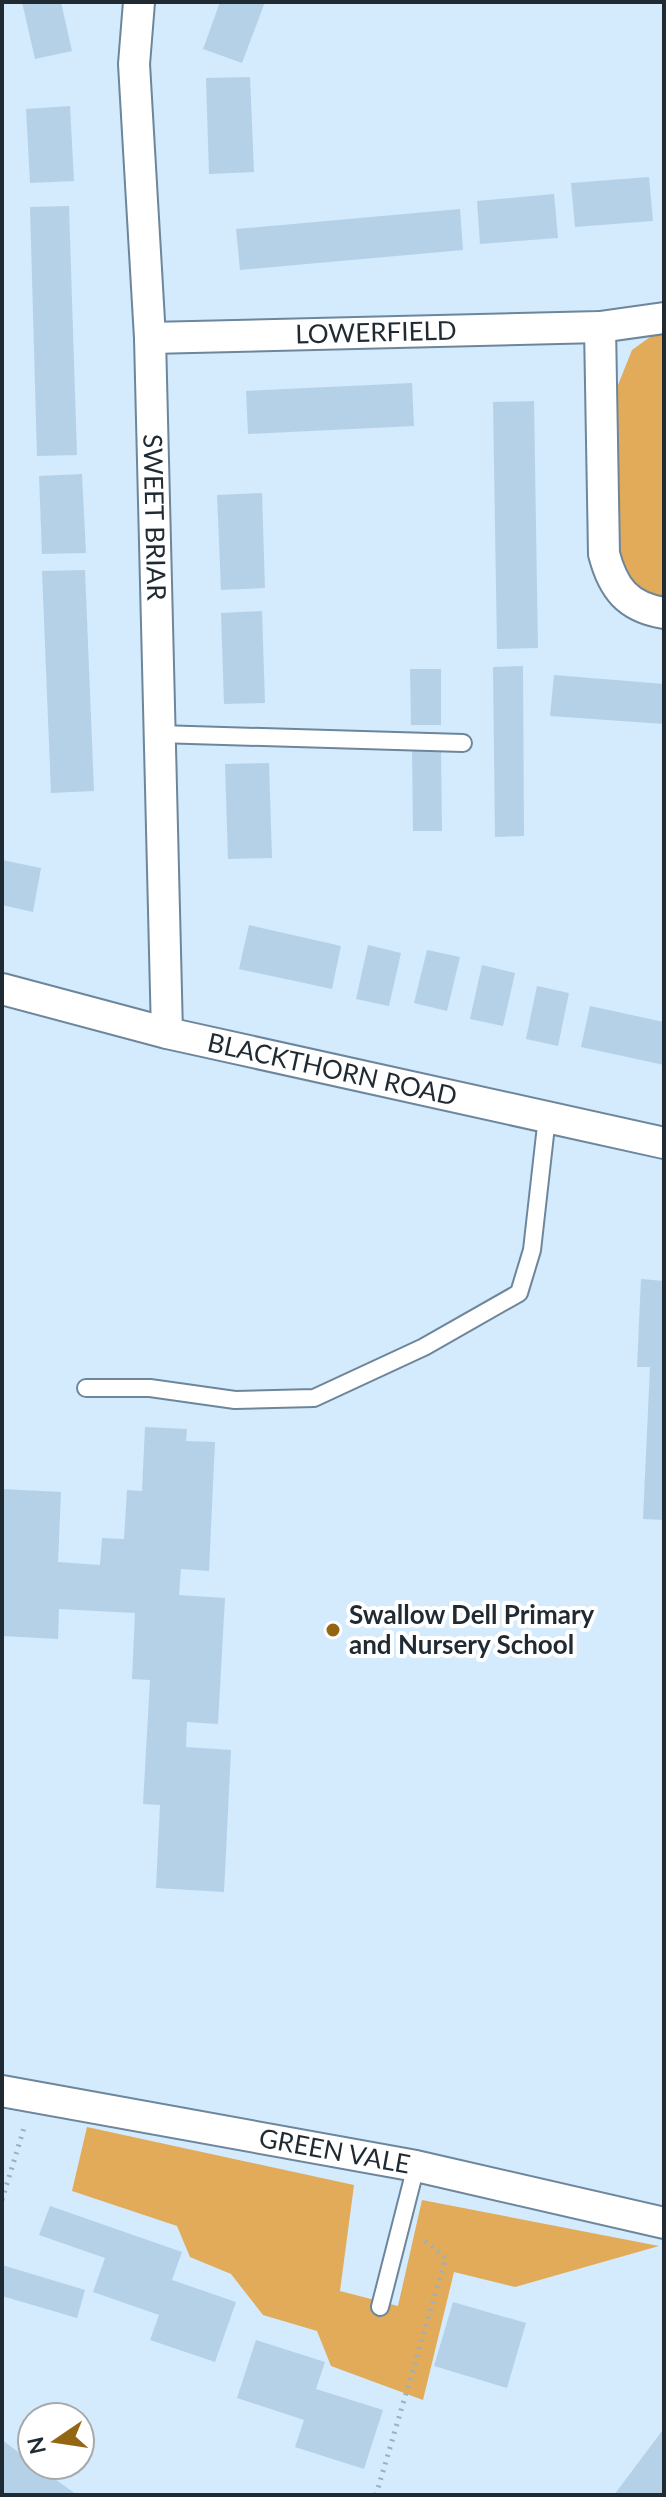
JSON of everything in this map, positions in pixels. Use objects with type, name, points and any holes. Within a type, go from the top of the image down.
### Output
[{"type":"street","name":"SWEET BRIAR","points":[[139,2],[134,64],[150,338],[167,1033]]},
{"type":"street","name":"LOWERFIELD","points":[[150,338],[600,327],[664,318]]},
{"type":"street","points":[[600,327],[604,554],[611,578],[632,602],[664,613]]},
{"type":"street","name":"BLACKTHORN ROAD","points":[[2,989],[167,1033],[664,1143]]},
{"type":"street","name":"GREEN VALE","points":[[2,2091],[416,2166],[664,2223]]},
{"type":"lane","points":[[158,734],[463,743]]},
{"type":"lane","points":[[86,1388],[150,1388],[235,1400],[314,1398],[424,1347],[519,1293],[532,1250],[547,1117]]},
{"type":"lane","points":[[380,2307],[416,2166]]},
{"type":"path","points":[[2,2200],[34,2096]]},
{"type":"path","points":[[376,2495],[446,2258],[402,2223]]},
{"type":"shaded area","points":[[664,327],[664,601],[631,581],[621,562],[615,492],[618,385],[632,350]]},
{"type":"shaded area","points":[[87,2127],[354,2185],[340,2291],[398,2306],[422,2200],[659,2246],[515,2287],[454,2272],[423,2400],[331,2366],[317,2331],[263,2315],[231,2274],[190,2257],[177,2226],[72,2191]]},
{"type":"building","points":[[22,2],[61,2],[72,51],[35,59]]},
{"type":"building","points":[[220,2],[265,2],[242,63],[203,49]]},
{"type":"building","points":[[250,77],[254,172],[209,174],[206,78]]},
{"type":"building","points":[[70,106],[74,181],[30,183],[26,109]]},
{"type":"building","points":[[649,177],[653,221],[575,227],[571,183]]},
{"type":"building","points":[[554,194],[558,238],[480,244],[477,201]]},
{"type":"building","points":[[69,206],[77,455],[37,456],[30,207]]},
{"type":"building","points":[[460,209],[463,250],[240,270],[236,229]]},
{"type":"building","points":[[412,383],[414,426],[248,434],[246,391]]},
{"type":"building","points":[[534,401],[538,648],[497,649],[493,402]]},
{"type":"building","points":[[82,474],[86,553],[42,554],[39,476]]},
{"type":"building","points":[[262,493],[265,588],[221,590],[217,495]]},
{"type":"building","points":[[85,570],[94,791],[51,793],[42,571]]},
{"type":"building","points":[[262,611],[265,703],[224,704],[221,613]]},
{"type":"building","points":[[523,666],[524,836],[495,837],[493,667]]},
{"type":"building","points":[[410,669],[441,669],[441,725],[411,725]]},
{"type":"building","points":[[554,675],[664,684],[664,724],[550,716]]},
{"type":"building","points":[[412,748],[441,748],[442,831],[413,831]]},
{"type":"building","points":[[269,763],[272,858],[228,859],[225,764]]},
{"type":"building","points":[[2,860],[41,868],[33,912],[2,905]]},
{"type":"building","points":[[249,925],[341,946],[332,989],[239,969]]},
{"type":"building","points":[[368,945],[401,953],[389,1006],[356,999]]},
{"type":"building","points":[[427,950],[460,957],[447,1011],[414,1003]]},
{"type":"building","points":[[482,965],[515,973],[503,1026],[470,1019]]},
{"type":"building","points":[[537,986],[569,993],[558,1046],[526,1039]]},
{"type":"building","points":[[590,1006],[664,1022],[664,1065],[581,1047]]},
{"type":"building","points":[[641,1279],[664,1281],[664,1520],[643,1519],[650,1367],[637,1367]]},
{"type":"building","points":[[145,1427],[187,1429],[186,1441],[215,1442],[209,1571],[181,1569],[179,1595],[225,1598],[218,1724],[187,1722],[186,1747],[231,1750],[224,1892],[156,1888],[160,1805],[143,1804],[150,1680],[132,1679],[135,1613],[59,1609],[58,1639],[2,1636],[2,1489],[61,1492],[58,1562],[100,1565],[102,1538],[124,1539],[127,1490],[142,1491]]},
{"type":"building","points":[[50,2206],[182,2252],[172,2280],[236,2302],[215,2362],[150,2340],[159,2315],[93,2292],[105,2258],[39,2235]]},
{"type":"building","points":[[2,2265],[85,2290],[77,2318],[2,2296]]},
{"type":"building","points":[[453,2302],[526,2323],[507,2388],[434,2366]]},
{"type":"building","points":[[256,2340],[325,2362],[316,2389],[383,2410],[364,2469],[295,2447],[304,2420],[237,2398]]},
{"type":"building","points":[[662,2431],[664,2495],[614,2495]]},
{"type":"building","points":[[2,2440],[16,2450],[16,2481],[58,2481],[77,2495],[2,2495]]},
{"type":"place","name":"Swallow Dell Primary and Nursery School","points":[[333,1630]]}]
